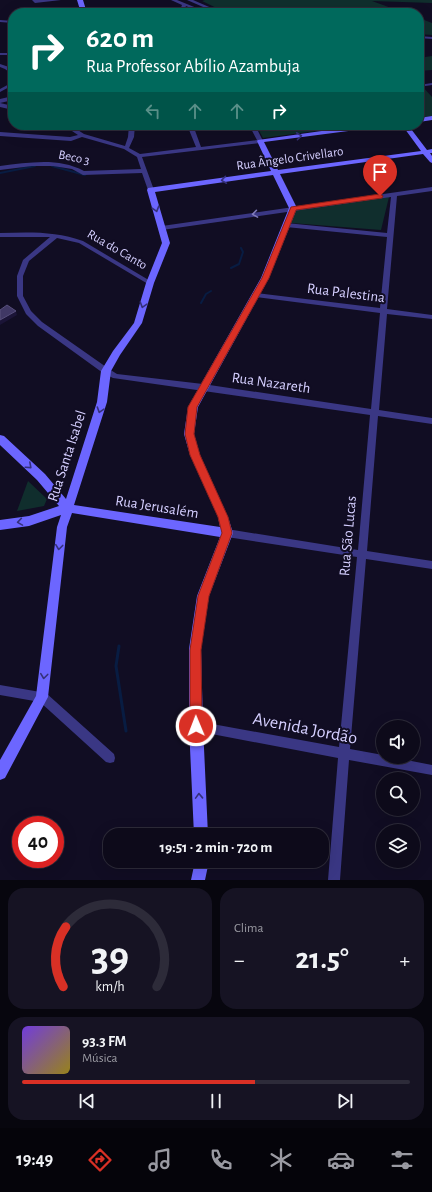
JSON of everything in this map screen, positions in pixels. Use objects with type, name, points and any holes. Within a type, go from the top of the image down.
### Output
[{"type":"street","points":[[34,1],[59,0]]},
{"type":"street","points":[[173,0],[192,8]]},
{"type":"street","points":[[189,0],[209,8]]},
{"type":"street","points":[[0,26],[2,21]]},
{"type":"street","points":[[74,130],[82,135],[126,148],[140,156],[342,130]]},
{"type":"street","points":[[126,148],[130,142],[131,130]]},
{"type":"street","points":[[192,130],[199,148]]},
{"type":"street","points":[[201,828],[196,726],[195,650],[204,596],[227,533],[223,517],[195,455],[189,434],[193,407],[265,278],[293,208],[254,130]]},
{"type":"street","points":[[409,130],[429,152],[432,161]]},
{"type":"street","points":[[0,134],[71,139],[82,135]]},
{"type":"street","name":"Rua Ângelo Crivellaro","points":[[151,190],[429,152]]},
{"type":"street","name":"Rua Santa Isabel","points":[[0,773],[42,697],[62,526],[102,402],[106,371],[116,353],[129,338],[138,323],[150,283],[166,243],[166,236],[162,228],[140,156]]},
{"type":"street","name":"Beco 3","points":[[0,168],[40,163],[75,168],[83,173],[144,171]]},
{"type":"street","points":[[162,228],[432,189]]},
{"type":"street","name":"Rua São Lucas","points":[[334,880],[394,194]]},
{"type":"street","points":[[286,226],[390,235]]},
{"type":"street","name":"Rua do Canto","points":[[0,235],[40,234],[70,238],[82,242],[150,283]]},
{"type":"street","name":"Rua Nazareth","points":[[55,236],[26,260],[20,276],[20,296],[28,312],[40,324],[106,371],[116,376],[203,387],[432,421]]},
{"type":"street","name":"Rua Palestina","points":[[256,295],[432,317]]},
{"type":"street","points":[[0,439],[41,477],[67,508],[29,521],[0,525]]},
{"type":"street","name":"Rua Jerusalém","points":[[67,508],[432,565]]},
{"type":"street","points":[[0,690],[42,697],[110,758]]},
{"type":"street","name":"Avenida Jordão","points":[[196,726],[432,770]]},
{"type":"street","points":[[198,880],[201,868]]},
{"type":"green space","points":[[432,0],[432,3],[372,1],[391,8],[217,8],[202,1]]},
{"type":"green space","points":[[424,20],[432,23],[432,35],[424,34]]},
{"type":"green space","points":[[432,56],[432,70],[424,71],[424,57]]},
{"type":"green space","points":[[424,88],[432,97],[432,116],[424,117]]},
{"type":"green space","points":[[259,130],[324,130],[263,138]]},
{"type":"green space","points":[[389,197],[381,230],[291,223],[295,210]]},
{"type":"green space","points":[[28,481],[47,499],[44,506],[17,511]]},
{"type":"building","points":[[7,305],[16,311],[0,320],[0,310]]},
{"type":"waterway","points":[[0,173],[35,166]]},
{"type":"waterway","points":[[52,166],[85,175]]},
{"type":"waterway","points":[[231,268],[239,264],[243,252],[241,248]]},
{"type":"waterway","points":[[201,303],[206,294],[211,291]]},
{"type":"waterway","points":[[119,646],[116,666],[126,731]]},
{"type":"route","points":[[196,726],[195,650],[204,596],[227,533],[223,517],[195,455],[189,434],[193,407],[265,278],[293,208],[380,196]]}]
